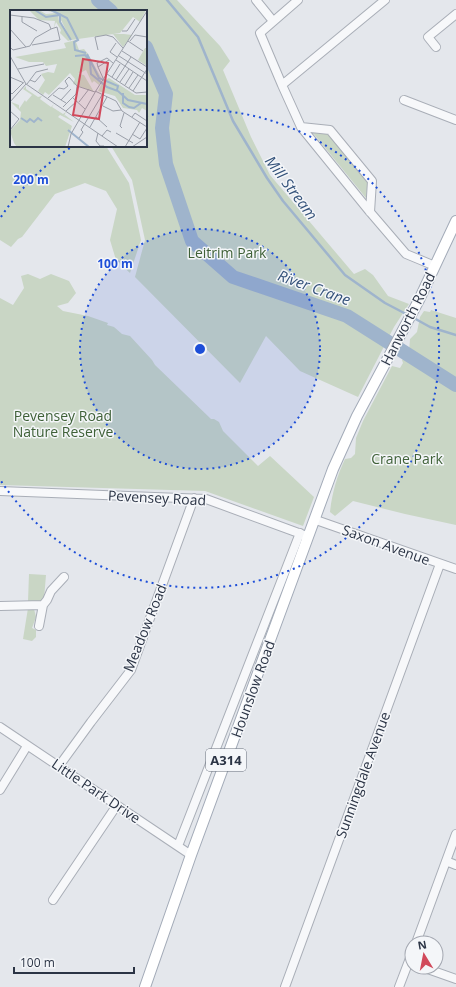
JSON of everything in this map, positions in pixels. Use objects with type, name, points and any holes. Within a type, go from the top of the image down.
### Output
[{"type":"main road","name":"Hanworth Road","points":[[357,416],[407,323],[456,221]]},
{"type":"main road","name":"Hounslow Road","points":[[145,987],[305,535],[316,520],[333,469],[357,416]]},
{"type":"street","points":[[256,0],[273,21]]},
{"type":"street","points":[[298,0],[260,33],[302,127],[370,212],[406,254],[435,266]]},
{"type":"street","points":[[282,85],[385,0]]},
{"type":"street","points":[[436,47],[428,37],[456,14]]},
{"type":"street","points":[[404,100],[456,120]]},
{"type":"street","points":[[302,127],[330,130],[372,181],[370,212]]},
{"type":"street","name":"Pevensey Road","points":[[0,491],[206,499],[305,535]]},
{"type":"street","name":"Meadow Road","points":[[59,766],[131,670],[194,498]]},
{"type":"street","name":"Saxon Avenue","points":[[316,520],[456,569]]},
{"type":"street","points":[[178,846],[305,535]]},
{"type":"street","name":"Sunningdale Avenue","points":[[285,987],[440,564]]},
{"type":"street","points":[[39,626],[43,605],[51,591],[64,577]]},
{"type":"street","points":[[0,606],[43,605]]},
{"type":"street","name":"Little Park Drive","points":[[0,727],[191,855]]},
{"type":"street","points":[[0,790],[27,746]]},
{"type":"street","points":[[53,900],[117,805]]},
{"type":"street","points":[[419,935],[456,834]]},
{"type":"street","points":[[446,861],[456,865]]},
{"type":"street","points":[[399,987],[404,975]]},
{"type":"street","points":[[444,975],[456,979]]},
{"type":"green space","name":"Leitrim Park","points":[[0,0],[177,0],[220,46],[230,61],[223,70],[251,137],[270,175],[354,274],[365,269],[373,275],[388,296],[409,304],[394,327],[358,397],[300,371],[266,336],[240,383],[135,277],[145,240],[132,180],[112,147],[147,147],[147,10],[10,10],[10,147],[107,147],[129,183],[141,240],[130,273],[116,260],[110,240],[117,209],[106,191],[85,183],[55,194],[22,237],[18,239],[11,247],[0,240]]},
{"type":"green space","points":[[313,133],[328,134],[368,181],[366,198]]},
{"type":"green space","name":"Pevensey Road Nature Reserve","points":[[28,274],[40,279],[51,274],[69,281],[76,293],[68,303],[57,306],[63,311],[88,316],[108,323],[107,325],[114,327],[122,334],[130,336],[155,365],[211,419],[219,422],[223,431],[258,466],[270,456],[314,497],[303,526],[205,491],[0,485],[0,298],[13,305],[24,288],[21,276]]},
{"type":"green space","name":"Crane Park","points":[[431,310],[456,318],[456,525],[353,501],[335,516],[330,512],[332,498],[337,478],[345,459],[351,458],[355,454],[356,438],[363,421],[392,366],[400,368],[403,363],[402,360],[409,352],[410,339],[417,332],[420,317],[424,311],[430,312]]},
{"type":"green space","points":[[29,574],[46,575],[44,599],[39,602],[28,601]]},
{"type":"green space","points":[[28,608],[34,609],[36,617],[32,628],[36,630],[36,637],[32,641],[23,639]]},
{"type":"waterway","name":"River Crane","points":[[98,0],[110,10]]},
{"type":"waterway","name":"Mill Stream","points":[[167,0],[198,37],[233,121],[267,178],[283,201],[345,275],[385,303],[408,315]]},
{"type":"waterway","name":"River Crane","points":[[147,49],[166,94],[162,128],[166,164],[192,241],[233,277],[347,316],[456,385]]},
{"type":"waterway","name":"Mill Stream","points":[[412,317],[430,327],[456,335]]}]
